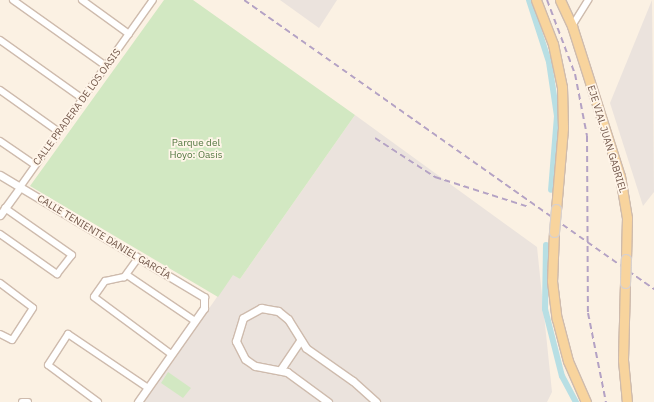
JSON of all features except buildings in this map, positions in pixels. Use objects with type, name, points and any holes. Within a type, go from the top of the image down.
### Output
[{"type":"main road","points":[[536,0],[553,44],[562,87],[563,128],[554,232],[552,282],[557,319],[568,361],[586,402]]},
{"type":"main road","name":"EJE VIAL JUAN GABRIEL","points":[[560,0],[572,26],[622,187],[626,259],[623,360],[627,402]]},
{"type":"street","points":[[13,0],[106,66]]},
{"type":"street","points":[[82,0],[129,34]]},
{"type":"street","name":"CALLE PRADERA DE LOS OASIS","points":[[0,215],[153,0]]},
{"type":"street","points":[[572,26],[588,0]]},
{"type":"street","points":[[0,40],[83,99]]},
{"type":"street","points":[[0,90],[59,132]]},
{"type":"street","points":[[0,141],[35,166]]},
{"type":"street","name":"CALLE TENIENTE DANIEL GARCÍA","points":[[0,175],[138,258],[206,301],[195,321]]},
{"type":"street","points":[[0,234],[58,274],[72,255],[5,208]]},
{"type":"street","points":[[138,258],[127,275],[104,282],[94,298],[171,354]]},
{"type":"street","points":[[127,275],[195,321],[138,402]]},
{"type":"street","points":[[0,283],[32,308],[12,340],[0,334]]},
{"type":"street","points":[[328,402],[280,370],[256,366],[242,355],[236,333],[243,318],[261,308],[278,311],[288,319],[300,341],[376,402]]},
{"type":"street","points":[[98,402],[47,364],[70,334],[148,388]]},
{"type":"street","points":[[280,370],[300,341]]},
{"type":"street","points":[[318,394],[322,402]]},
{"type":"street","points":[[22,402],[28,402]]},
{"type":"shaded area","points":[[280,0],[337,0],[319,28]]},
{"type":"shaded area","points":[[652,0],[654,192],[643,206],[610,103]]},
{"type":"shaded area","points":[[355,115],[537,247],[552,392],[547,402],[144,402],[233,274],[240,279]]},
{"type":"green space","name":"Parque del Hoyo: Oasis","points":[[164,0],[193,0],[355,115],[240,279],[233,275],[218,297],[30,186]]},
{"type":"green space","points":[[168,372],[191,388],[183,398],[161,383]]},
{"type":"waterway","points":[[529,0],[549,62],[557,116],[551,190]]},
{"type":"waterway","points":[[546,245],[545,309],[562,376],[576,402]]},
{"type":"railway","points":[[244,0],[654,289]]},
{"type":"railway","points":[[547,0],[575,74],[587,136],[588,313],[606,402]]},
{"type":"railway","points":[[375,138],[435,177],[529,207]]}]
